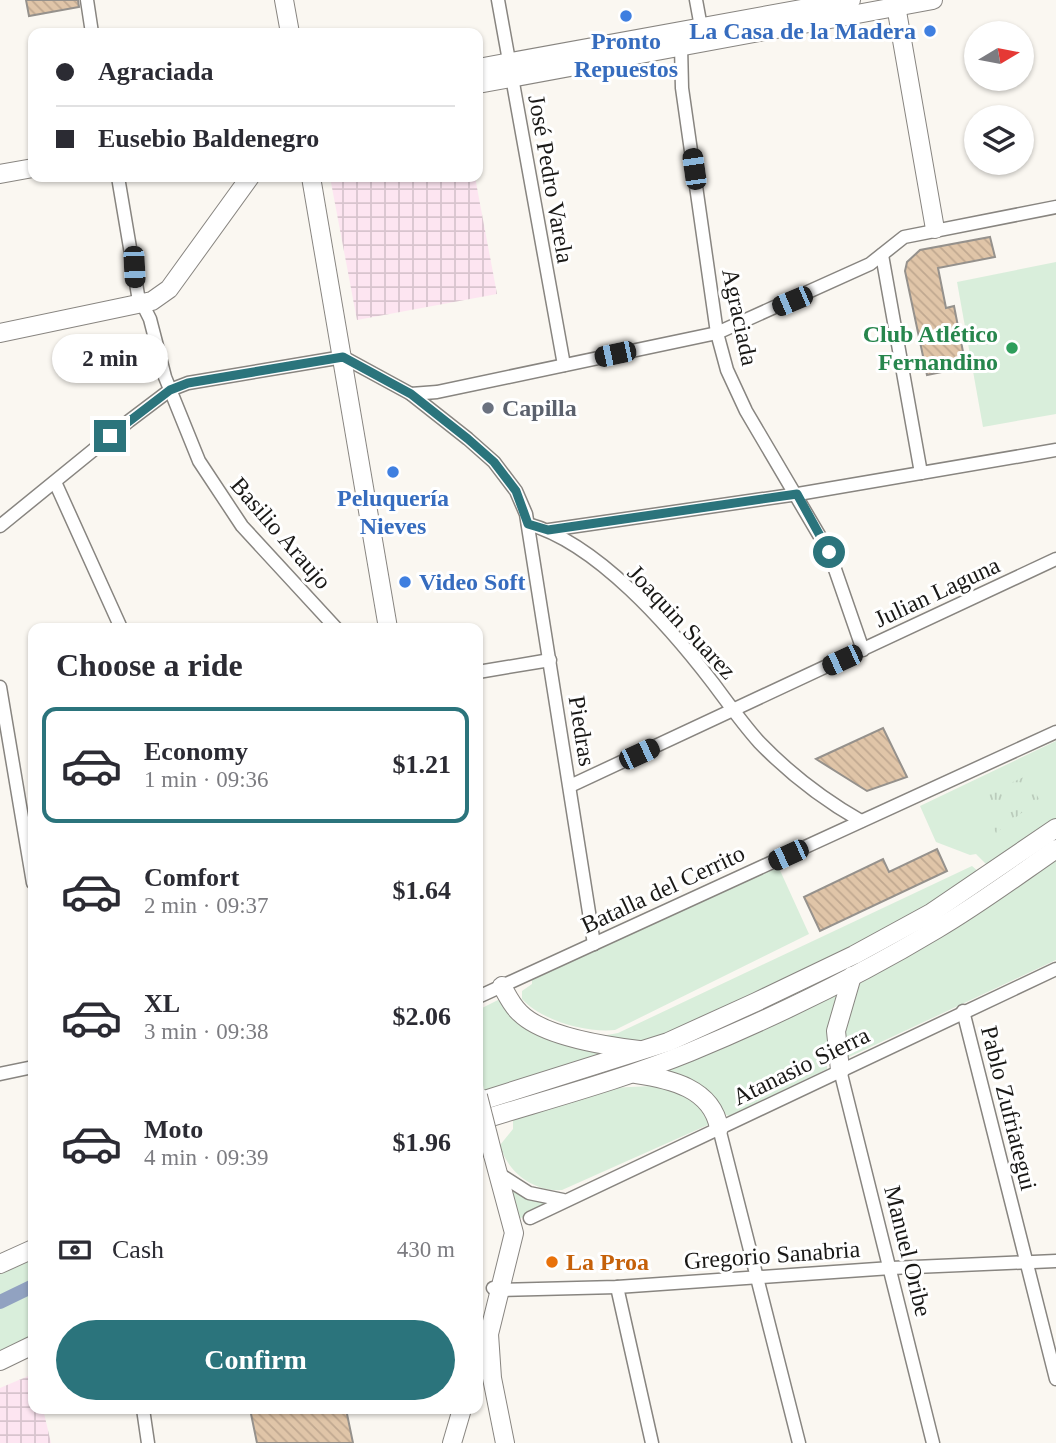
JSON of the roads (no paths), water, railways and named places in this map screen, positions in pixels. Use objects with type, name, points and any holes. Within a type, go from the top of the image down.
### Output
[{"type":"main road","points":[[284,0],[288,28]]},
{"type":"main road","points":[[483,82],[510,70],[701,27],[851,0]]},
{"type":"main road","points":[[483,68],[510,70],[681,47],[895,3],[933,0]]},
{"type":"main road","points":[[895,3],[935,229]]},
{"type":"main road","points":[[0,174],[28,168]]},
{"type":"main road","points":[[0,333],[141,305],[161,296],[169,289],[246,182]]},
{"type":"main road","points":[[312,182],[385,623]]},
{"type":"main road","points":[[483,1098],[668,1042],[853,955],[931,913],[1056,828]]},
{"type":"main road","points":[[483,1119],[632,1074],[691,1051],[852,976],[939,928],[1056,849]]},
{"type":"main road","points":[[840,1070],[836,1031],[852,976]]},
{"type":"main road","points":[[502,986],[519,1013],[531,1022],[573,1037],[642,1050]]},
{"type":"main road","points":[[632,1074],[661,1077],[691,1089],[713,1108],[719,1128]]},
{"type":"main road","points":[[483,1125],[504,1234],[496,1289]]},
{"type":"main road","points":[[483,1140],[499,1174],[514,1233],[483,1338],[505,1443]]},
{"type":"main road","points":[[0,1264],[28,1251]]},
{"type":"main road","points":[[0,1361],[28,1347]]},
{"type":"main road","points":[[452,1443],[461,1414]]},
{"type":"street","points":[[87,0],[91,28]]},
{"type":"street","name":"José Pedro Varela","points":[[498,0],[564,365]]},
{"type":"street","points":[[696,0],[701,27]]},
{"type":"street","name":"Agraciada","points":[[681,47],[681,88],[717,333],[735,391],[829,552],[863,650]]},
{"type":"street","name":"Basilio Araujo","points":[[119,182],[141,305],[150,319],[170,390],[193,450],[229,509],[332,623]]},
{"type":"street","points":[[411,394],[437,392],[717,333],[792,301],[882,256],[904,237],[1056,207]]},
{"type":"street","points":[[882,256],[921,473]]},
{"type":"street","points":[[134,267],[147,290],[161,296]]},
{"type":"street","points":[[0,526],[170,390],[188,383],[343,357],[411,394],[494,462],[516,491],[528,524]]},
{"type":"street","points":[[548,530],[797,494],[1056,450]]},
{"type":"street","points":[[55,482],[119,623]]},
{"type":"street","name":"Joaquin Suarez","points":[[528,524],[548,530],[602,568],[642,603],[690,655],[732,711],[792,772],[860,821]]},
{"type":"street","name":"Piedras","points":[[528,524],[594,944]]},
{"type":"street","name":"Julian Laguna","points":[[570,786],[1056,559]]},
{"type":"street","points":[[483,671],[550,660]]},
{"type":"street","points":[[0,687],[28,842]]},
{"type":"street","name":"Batalla del Cerrito","points":[[483,996],[1056,732]]},
{"type":"street","name":"Atanasio Sierra","points":[[530,1218],[563,1200],[1056,969]]},
{"type":"street","name":"Pablo Zufriategui","points":[[963,1011],[1056,1379]]},
{"type":"street","points":[[0,1074],[28,1068]]},
{"type":"street","name":"Manuel Oribe","points":[[840,1070],[933,1443]]},
{"type":"street","points":[[719,1128],[799,1443]]},
{"type":"street","points":[[499,1174],[529,1193],[563,1200]]},
{"type":"street","name":"Gregorio Sanabria","points":[[496,1289],[617,1287],[891,1268],[1056,1261]]},
{"type":"street","points":[[617,1287],[652,1443]]},
{"type":"street","points":[[144,1414],[148,1443]]},
{"type":"waterway","points":[[0,1302],[28,1288]]},
{"type":"place","name":"Pronto Repuestos","points":[[626,16]]},
{"type":"place","name":"La Casa de la Madera","points":[[930,31]]},
{"type":"place","name":"Club Atlético Fernandino","points":[[1012,348]]},
{"type":"place","name":"Capilla","points":[[488,408]]},
{"type":"place","name":"Peluquería Nieves","points":[[393,472]]},
{"type":"place","name":"Video Soft","points":[[405,582]]},
{"type":"place","name":"La Proa","points":[[552,1262]]}]
